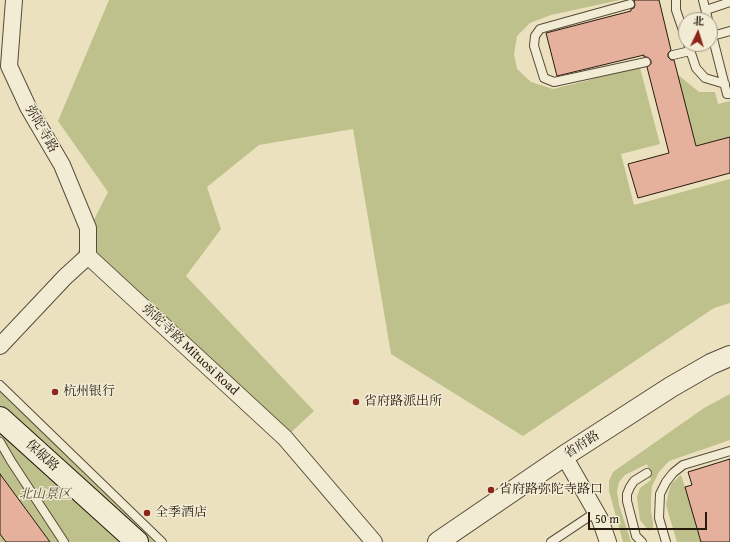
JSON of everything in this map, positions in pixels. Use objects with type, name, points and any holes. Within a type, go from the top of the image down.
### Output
[{"type":"main road","name":"保俶路","points":[[0,418],[137,542]]},
{"type":"street","name":"弥陀寺路","points":[[14,0],[9,66],[28,107],[62,165],[88,228],[88,256]]},
{"type":"street","points":[[0,346],[65,277],[88,256]]},
{"type":"street","name":"弥陀寺路 Mituosi Road","points":[[88,256],[285,438],[374,542]]},
{"type":"street","name":"省府路","points":[[438,542],[564,456],[671,387],[711,364],[730,356]]},
{"type":"street","points":[[564,456],[600,519],[608,542]]},
{"type":"lane","points":[[676,0],[676,10],[678,16]]},
{"type":"lane","points":[[703,0],[706,10],[730,2]]},
{"type":"lane","points":[[630,4],[540,29],[535,36],[534,46],[544,78],[554,82],[646,62]]},
{"type":"lane","points":[[718,34],[730,31]]},
{"type":"lane","points":[[673,55],[680,52]]},
{"type":"lane","points":[[690,52],[696,68],[705,78],[724,84]]},
{"type":"lane","points":[[716,52],[727,94],[730,94]]},
{"type":"lane","points":[[0,386],[162,542]]},
{"type":"lane","points":[[0,442],[10,461],[64,542]]},
{"type":"lane","points":[[666,542],[658,518],[660,494],[666,482],[683,464],[730,450]]},
{"type":"lane","points":[[642,542],[636,536],[627,501],[627,494],[634,481],[647,473]]},
{"type":"lane","points":[[551,542],[596,512]]},
{"type":"green space","points":[[109,0],[620,0],[551,15],[530,23],[517,36],[514,54],[517,69],[531,82],[553,89],[586,81],[639,64],[660,144],[621,154],[634,205],[730,179],[730,303],[714,308],[523,436],[391,354],[353,129],[259,145],[207,187],[221,229],[186,276],[314,411],[285,438],[89,256],[65,277],[108,192],[58,121]]},
{"type":"green space","points":[[677,74],[699,92],[715,92],[718,104],[730,101],[730,137],[696,146]]},
{"type":"green space","name":"北山景区","points":[[0,385],[155,542],[0,542]]},
{"type":"green space","points":[[730,394],[730,440],[669,461],[659,472],[652,486],[651,512],[653,529],[649,531],[640,520],[637,497],[640,488],[651,480],[647,464],[625,475],[619,482],[617,491],[619,505],[631,542],[623,542],[609,491],[609,481],[613,472],[704,408]]},
{"type":"green space","points":[[681,475],[701,542],[677,542],[668,512],[666,504],[671,484]]},
{"type":"building","points":[[634,0],[659,0],[671,50],[668,53],[668,57],[671,60],[674,60],[696,146],[730,137],[730,173],[638,198],[628,164],[669,153],[647,67],[651,64],[650,59],[644,57],[644,55],[557,76],[546,33],[631,11],[635,5]]},
{"type":"building","points":[[730,459],[730,542],[701,542],[685,487],[692,485],[688,472]]},
{"type":"building","points":[[0,474],[50,542],[6,542],[0,534]]},
{"type":"place","name":"杭州银行","points":[[55,392]]},
{"type":"place","name":"省府路派出所","points":[[356,402]]},
{"type":"place","name":"省府路弥陀寺路口","points":[[491,490]]},
{"type":"place","name":"全季酒店","points":[[147,513]]}]
